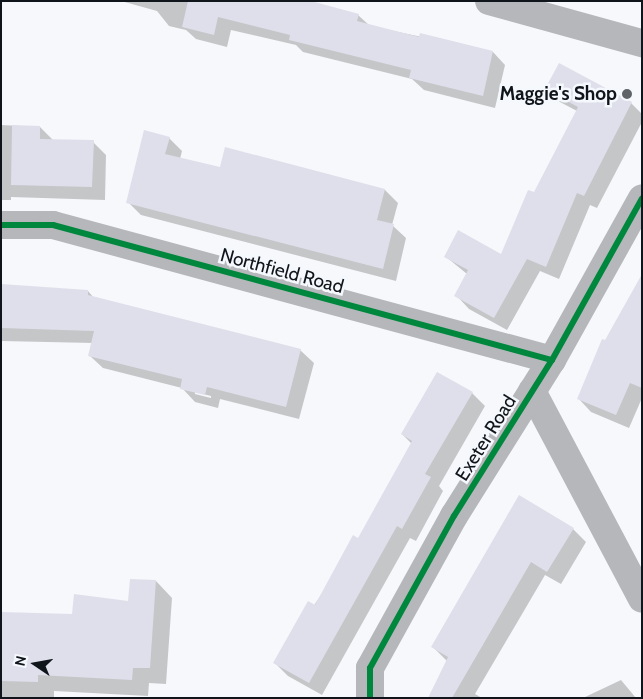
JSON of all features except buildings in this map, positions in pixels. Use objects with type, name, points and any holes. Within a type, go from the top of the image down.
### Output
[{"type":"street","points":[[489,1],[642,43]]},
{"type":"street","name":"Exeter Road","points":[[370,698],[370,668],[454,516],[552,360],[642,198]]},
{"type":"street","name":"Northfield Road","points":[[1,225],[53,225],[552,360]]},
{"type":"street","points":[[532,391],[642,599]]},
{"type":"cycle path","points":[[370,698],[370,668],[454,516],[552,360],[642,198]]},
{"type":"cycle path","points":[[1,225],[53,225],[552,360]]},
{"type":"place","name":"Maggie's Shop","points":[[627,94]]}]
